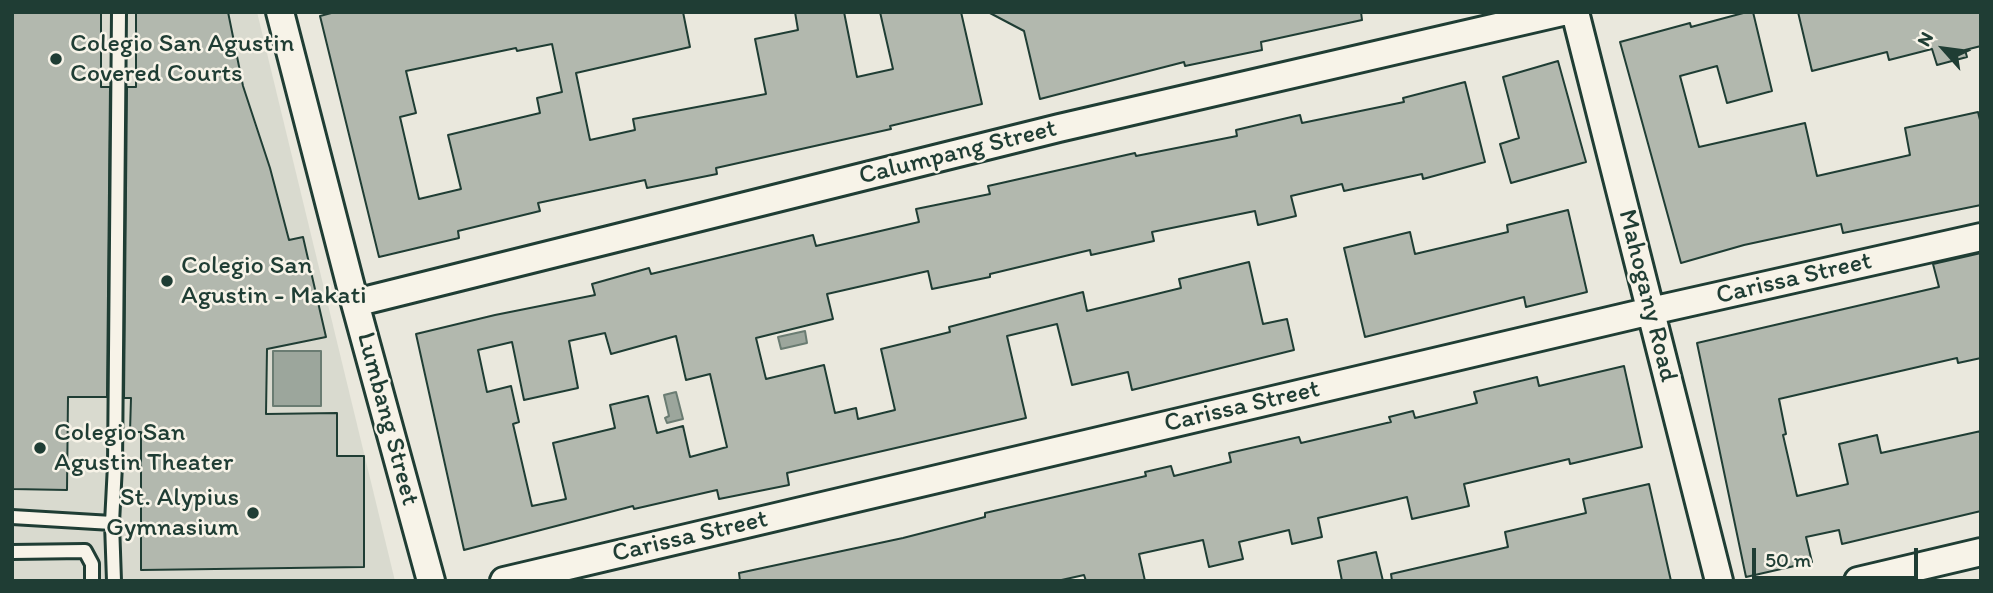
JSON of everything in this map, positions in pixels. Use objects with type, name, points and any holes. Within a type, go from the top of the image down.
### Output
[{"type":"street","name":"Lumbang Street","points":[[280,12],[355,303],[431,581]]},
{"type":"street","name":"Calumpang Street","points":[[355,303],[1059,128],[1562,12]]},
{"type":"street","name":"Mahogany Road","points":[[1576,12],[1719,581]]},
{"type":"street","name":"Carissa Street","points":[[504,581],[1651,311],[1981,237]]},
{"type":"street","points":[[1858,581],[1981,552]]},
{"type":"lane","points":[[114,581],[112,523],[115,466],[119,12]]},
{"type":"lane","points":[[12,517],[112,523]]},
{"type":"lane","points":[[12,552],[85,551],[92,564],[92,581]]},
{"type":"shaded area","name":"Colegio San Agustin - Makati","points":[[12,12],[257,12],[395,581],[12,581]]},
{"type":"shaded area","points":[[805,331],[807,343],[781,349],[778,337]]},
{"type":"shaded area","points":[[273,351],[321,351],[321,406],[273,406]]},
{"type":"shaded area","points":[[676,392],[683,419],[667,423],[665,418],[669,416],[664,395]]},
{"type":"building","points":[[12,12],[101,12],[101,87],[110,87],[107,397],[68,397],[67,490],[12,489]]},
{"type":"building","points":[[136,12],[228,12],[243,86],[270,168],[289,240],[303,237],[326,337],[267,349],[266,414],[337,413],[337,456],[364,456],[364,567],[141,570],[141,432],[130,432],[131,398],[124,398],[127,87],[136,87]]},
{"type":"building","points":[[335,12],[683,12],[690,47],[576,73],[590,140],[635,130],[633,119],[766,94],[755,39],[798,30],[795,12],[844,12],[857,77],[893,69],[880,12],[961,12],[982,104],[890,126],[891,129],[716,168],[717,174],[647,188],[645,180],[538,203],[540,211],[458,231],[459,238],[379,257],[320,16]],"holes":[[[552,44],[562,92],[537,98],[540,113],[448,135],[461,189],[419,199],[400,117],[416,113],[406,71],[516,48],[517,51]]]},
{"type":"building","points":[[988,12],[1361,12],[1362,20],[1261,42],[1262,50],[1185,66],[1184,62],[1040,99],[1024,31]]},
{"type":"building","points":[[1753,12],[1772,91],[1727,103],[1717,66],[1680,76],[1699,147],[1805,123],[1817,176],[1910,155],[1905,128],[1978,112],[1981,124],[1981,205],[1843,233],[1841,224],[1744,245],[1681,263],[1620,42],[1690,23],[1691,27]]},
{"type":"building","points":[[1798,12],[1981,12],[1981,46],[1965,50],[1967,57],[1937,65],[1932,49],[1889,60],[1887,52],[1812,71]]},
{"type":"building","points":[[1558,61],[1586,162],[1511,183],[1500,144],[1519,138],[1503,77]]},
{"type":"building","points":[[1465,82],[1485,162],[1423,179],[1422,174],[1344,191],[1342,184],[1291,196],[1296,216],[1258,225],[1255,211],[1152,232],[1154,241],[1091,255],[1090,250],[990,274],[990,277],[932,289],[928,271],[827,294],[833,319],[756,338],[766,379],[824,365],[835,413],[856,408],[858,419],[895,410],[881,349],[950,332],[949,327],[1083,292],[1087,311],[1181,288],[1179,279],[1249,262],[1263,324],[1287,319],[1294,350],[1132,390],[1128,372],[1072,385],[1057,324],[1007,336],[1026,418],[787,473],[789,485],[719,499],[717,490],[634,509],[633,506],[464,550],[416,334],[595,295],[592,284],[649,268],[651,274],[813,235],[816,246],[919,222],[916,209],[990,194],[988,186],[1135,153],[1136,156],[1237,136],[1236,130],[1300,115],[1302,123],[1404,102],[1403,98]],"holes":[[[605,333],[611,354],[676,336],[686,380],[710,374],[727,447],[690,457],[683,426],[657,433],[648,396],[610,405],[615,428],[553,443],[566,499],[532,506],[513,424],[519,422],[511,386],[487,392],[478,350],[512,342],[524,400],[578,388],[569,341]]]},
{"type":"building","points":[[1568,210],[1587,292],[1526,307],[1524,297],[1365,337],[1344,248],[1410,232],[1415,254],[1508,232],[1507,225]]},
{"type":"building","points":[[1981,253],[1981,358],[1958,363],[1957,358],[1779,399],[1786,434],[1783,435],[1797,496],[1848,484],[1839,444],[1877,435],[1881,453],[1981,431],[1981,511],[1842,544],[1839,530],[1806,537],[1812,562],[1746,577],[1697,343],[1939,287],[1933,264]]},
{"type":"building","points":[[1624,366],[1642,447],[1570,464],[1569,459],[1464,484],[1469,506],[1412,519],[1407,497],[1318,518],[1322,537],[1292,544],[1289,530],[1239,542],[1243,559],[1209,567],[1203,540],[1139,554],[1145,581],[1086,581],[1084,575],[1057,581],[740,581],[739,573],[903,538],[985,517],[985,513],[1146,476],[1145,472],[1171,466],[1174,476],[1231,462],[1229,453],[1299,437],[1301,443],[1391,422],[1389,417],[1413,411],[1415,418],[1477,403],[1474,392],[1537,377],[1539,386]]},
{"type":"building","points":[[1649,484],[1671,581],[1392,581],[1391,574],[1508,547],[1505,532],[1586,513],[1583,499]]},
{"type":"building","points":[[1376,552],[1383,581],[1342,581],[1338,561]]},
{"type":"place","name":"Colegio San Agustin Covered Courts","points":[[56,59]]},
{"type":"place","name":"Colegio San Agustin - Makati","points":[[167,281]]},
{"type":"place","name":"Colegio San Agustin Theater","points":[[40,448]]},
{"type":"place","name":"St. Alypius Gymnasium","points":[[253,513]]}]
